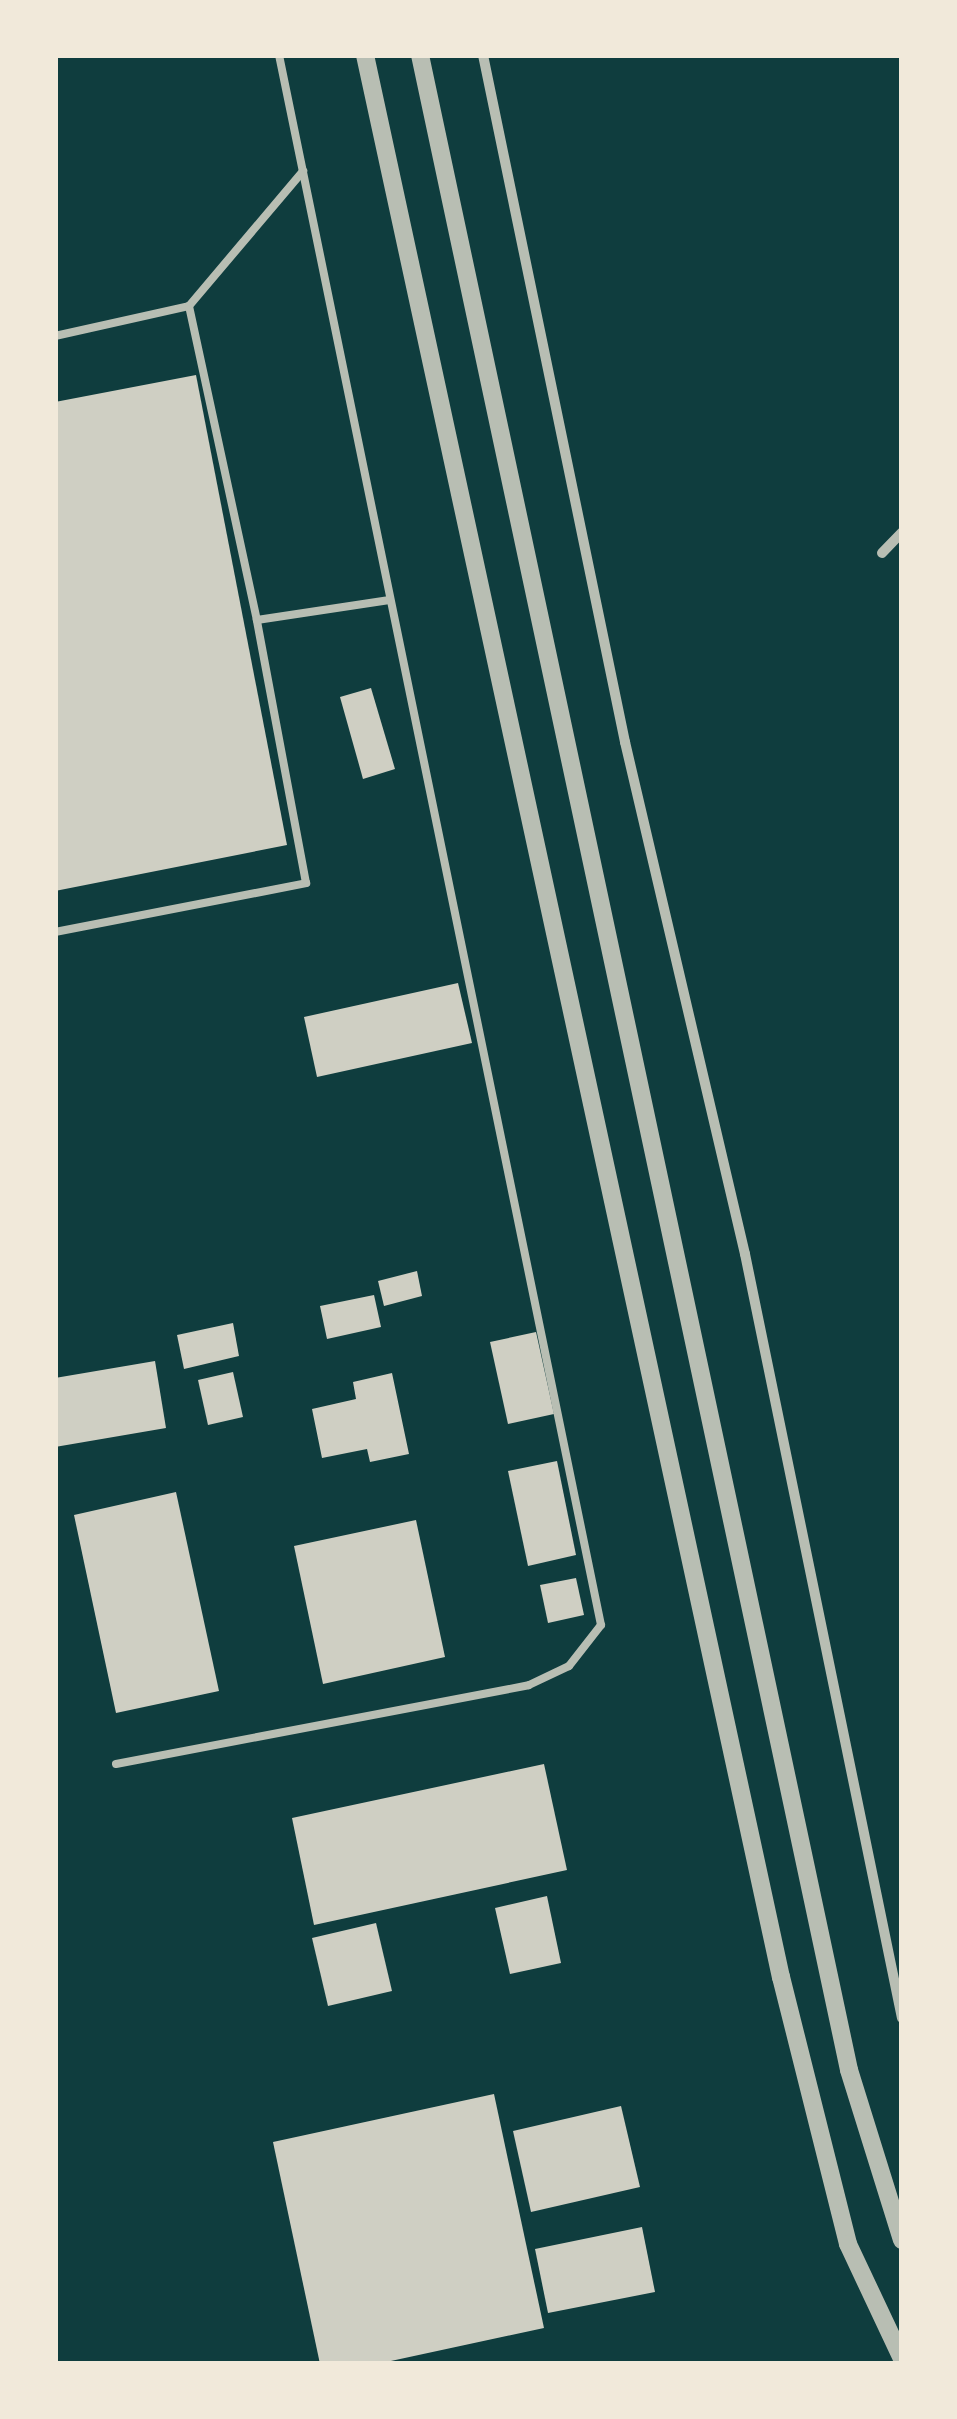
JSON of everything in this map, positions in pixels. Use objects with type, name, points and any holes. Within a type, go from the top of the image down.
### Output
[{"type":"street","points":[[365,55],[781,1977],[848,2244],[902,2359]]},
{"type":"street","points":[[420,55],[849,2070],[902,2240]]},
{"type":"street","points":[[482,55],[626,742],[745,1254],[902,2018]]},
{"type":"street","points":[[882,553],[902,532]]},
{"type":"lane","points":[[116,1764],[530,1685],[569,1666],[601,1625],[279,55]]},
{"type":"lane","points":[[55,336],[189,306],[303,171]]},
{"type":"lane","points":[[55,932],[306,883],[257,620],[189,306]]},
{"type":"lane","points":[[257,620],[389,600]]},
{"type":"building","points":[[196,375],[287,845],[55,891],[55,402]]},
{"type":"building","points":[[371,688],[395,769],[363,779],[340,697]]},
{"type":"building","points":[[458,983],[472,1043],[317,1077],[304,1017]]},
{"type":"building","points":[[417,1271],[422,1296],[384,1306],[378,1281]]},
{"type":"building","points":[[374,1295],[381,1327],[327,1339],[320,1306]]},
{"type":"building","points":[[233,1323],[239,1356],[184,1369],[177,1335]]},
{"type":"building","points":[[536,1332],[554,1414],[508,1424],[490,1342]]},
{"type":"building","points":[[155,1361],[166,1428],[55,1447],[55,1378]]},
{"type":"building","points":[[233,1372],[243,1417],[208,1425],[198,1380]]},
{"type":"building","points":[[392,1373],[409,1454],[370,1462],[367,1449],[322,1458],[312,1409],[356,1399],[353,1382]]},
{"type":"building","points":[[557,1461],[576,1555],[528,1566],[508,1471]]},
{"type":"building","points":[[176,1492],[219,1691],[116,1713],[74,1515]]},
{"type":"building","points":[[416,1520],[445,1657],[323,1684],[294,1546]]},
{"type":"building","points":[[576,1578],[584,1615],[548,1623],[540,1585]]},
{"type":"building","points":[[544,1764],[567,1870],[314,1925],[292,1818]]},
{"type":"building","points":[[547,1896],[561,1963],[510,1974],[495,1908]]},
{"type":"building","points":[[376,1923],[392,1991],[328,2006],[312,1938]]},
{"type":"building","points":[[494,2094],[544,2328],[377,2364],[320,2364],[273,2142]]},
{"type":"building","points":[[621,2106],[640,2187],[531,2212],[513,2131]]},
{"type":"building","points":[[642,2227],[655,2292],[548,2313],[535,2249]]}]
